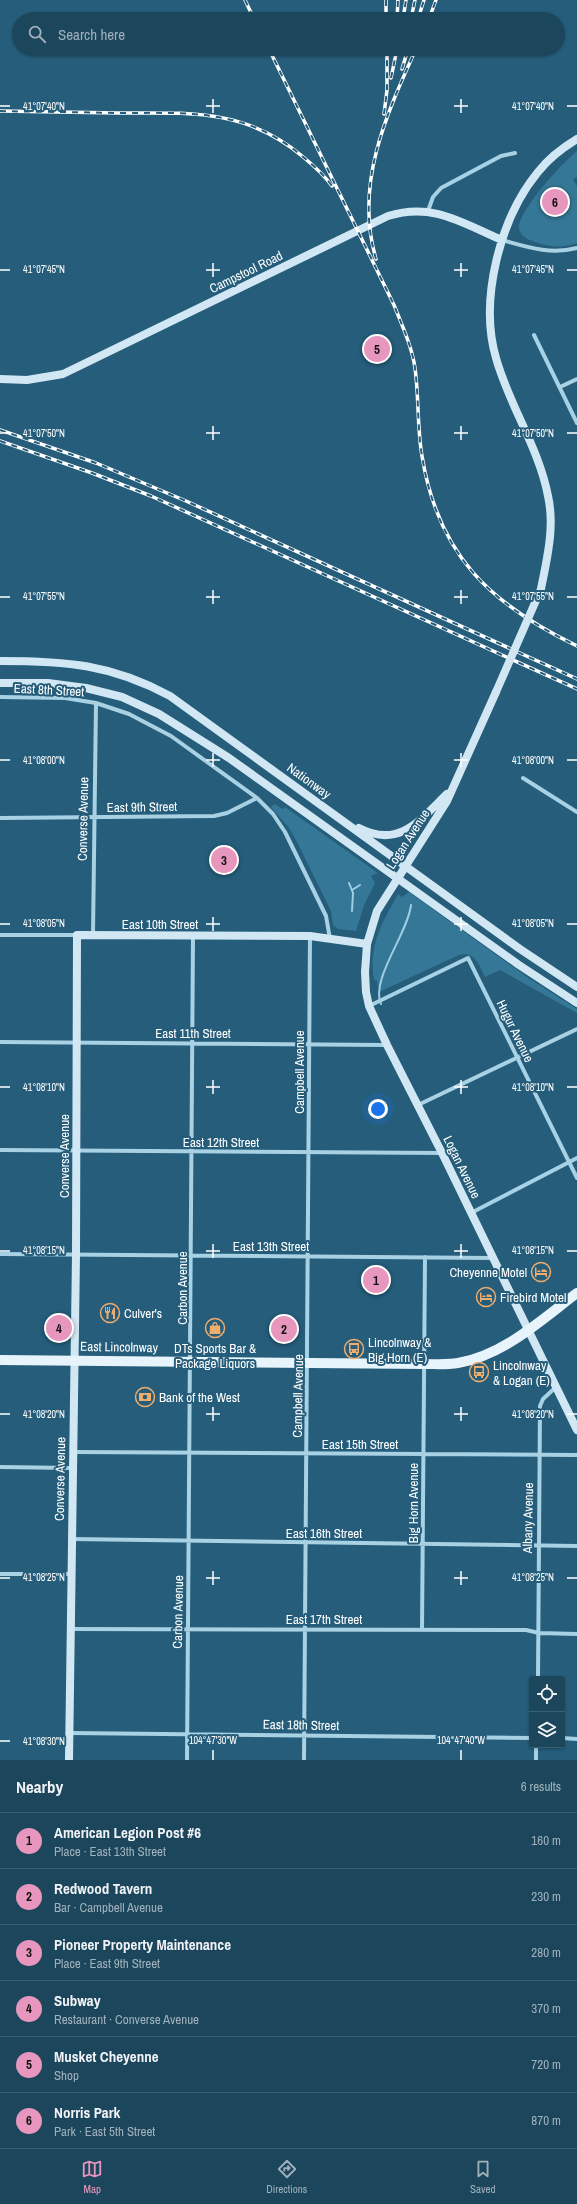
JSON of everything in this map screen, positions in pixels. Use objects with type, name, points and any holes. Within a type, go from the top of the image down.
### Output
[{"type":"main road","name":"Logan Avenue","points":[[577,139],[554,156],[538,172],[518,203],[502,240],[491,294],[492,337],[502,377],[539,465],[548,496],[550,538],[541,589],[452,790],[434,822],[377,911],[367,944],[364,972],[369,1006],[386,1044],[442,1153],[556,1387],[574,1418],[577,1430]]},
{"type":"main road","name":"Campstool Road","points":[[0,379],[27,380],[63,374],[388,216],[412,210],[428,211],[441,214],[502,240]]},
{"type":"main road","name":"Nationway","points":[[0,660],[50,662],[90,666],[113,671],[142,681],[188,707],[520,949],[577,986]]},
{"type":"main road","name":"Nationway","points":[[0,683],[48,683],[86,688],[111,694],[145,707],[187,730],[229,758],[540,980],[577,1003]]},
{"type":"main road","points":[[338,817],[369,833],[383,835],[398,834],[419,822],[452,790]]},
{"type":"main road","name":"East 10th Street","points":[[77,935],[310,936],[367,944]]},
{"type":"main road","name":"Converse Avenue","points":[[69,1760],[72,1452],[76,1255],[77,935]]},
{"type":"main road","name":"East Lincolnway","points":[[0,1360],[424,1364],[457,1363],[471,1360],[497,1350],[528,1330],[577,1293]]},
{"type":"street","points":[[428,211],[433,197],[441,188],[501,156],[515,153]]},
{"type":"street","points":[[502,240],[535,250],[565,251],[577,248]]},
{"type":"street","points":[[534,335],[577,423]]},
{"type":"street","points":[[560,387],[577,379]]},
{"type":"street","name":"East 8th Street","points":[[0,697],[65,698],[96,703]]},
{"type":"street","points":[[96,703],[129,714],[171,736],[257,798],[273,814],[285,832],[326,916],[330,939]]},
{"type":"street","name":"Converse Avenue","points":[[93,935],[96,703]]},
{"type":"street","points":[[523,778],[577,812]]},
{"type":"street","name":"East 9th Street","points":[[0,818],[214,816],[227,813],[257,798]]},
{"type":"street","name":"East 10th Street","points":[[0,935],[77,935]]},
{"type":"street","name":"Carbon Avenue","points":[[187,1760],[189,1541],[188,1453],[192,1256],[193,936]]},
{"type":"street","name":"Campbell Avenue","points":[[304,1760],[310,936]]},
{"type":"street","name":"Hugur Avenue","points":[[369,1006],[468,958],[577,1178]]},
{"type":"street","points":[[418,1105],[516,1056],[577,1029]]},
{"type":"street","name":"East 11th Street","points":[[0,1042],[386,1044]]},
{"type":"street","name":"East 12th Street","points":[[0,1150],[442,1153]]},
{"type":"street","points":[[471,1212],[577,1158]]},
{"type":"street","name":"East 13th Street","points":[[0,1254],[493,1258]]},
{"type":"street","name":"Big Horn Avenue","points":[[422,1630],[424,1257]]},
{"type":"street","name":"Albany Avenue","points":[[538,1676],[540,1406],[543,1398],[556,1387]]},
{"type":"street","name":"East 15th Street","points":[[72,1452],[577,1455]]},
{"type":"street","points":[[0,1467],[72,1468]]},
{"type":"street","name":"East 16th Street","points":[[71,1539],[577,1546]]},
{"type":"street","points":[[0,1574],[71,1574]]},
{"type":"street","name":"East 17th Street","points":[[71,1629],[526,1630],[539,1633],[577,1634]]},
{"type":"street","name":"East 18th Street","points":[[69,1733],[529,1738]]},
{"type":"street","points":[[565,1738],[577,1738]]},
{"type":"street","points":[[536,1748],[536,1760]]},
{"type":"shaded area","points":[[577,151],[577,177],[573,179],[577,186],[577,243],[567,246],[552,246],[538,243],[526,238],[522,235],[519,229],[520,221],[525,211],[542,187]]},
{"type":"shaded area","points":[[275,804],[282,809],[285,807],[378,873],[371,876],[375,883],[364,905],[356,931],[338,929],[333,925],[331,911],[297,842],[289,828],[271,807]]},
{"type":"shaded area","points":[[409,892],[527,977],[577,1009],[577,1013],[500,970],[485,977],[476,960],[465,954],[459,955],[379,992],[377,981],[374,980],[373,968],[373,956],[378,935],[398,894],[402,897]]},
{"type":"waterway","points":[[349,883],[353,893],[352,911]]},
{"type":"waterway","points":[[352,890],[360,885]]},
{"type":"waterway","points":[[381,1004],[379,994],[381,982],[404,929],[411,905]]},
{"type":"railway","points":[[245,0],[251,12]]},
{"type":"railway","points":[[386,0],[386,12]]},
{"type":"railway","points":[[397,12],[398,0]]},
{"type":"railway","points":[[404,12],[406,0]]},
{"type":"railway","points":[[412,12],[415,0]]},
{"type":"railway","points":[[420,12],[424,0]]},
{"type":"railway","points":[[432,12],[436,0]]},
{"type":"railway","points":[[272,56],[394,305],[412,352],[415,368],[419,434],[422,456],[430,491],[441,522],[455,549],[473,572],[494,594],[518,613],[577,646]]},
{"type":"railway","points":[[384,114],[387,90],[387,56]]},
{"type":"railway","points":[[391,78],[396,56]]},
{"type":"railway","points":[[402,69],[406,56]]},
{"type":"railway","points":[[376,259],[370,231],[369,204],[371,177],[376,151],[384,125],[413,56]]},
{"type":"railway","points":[[0,111],[168,113],[215,116],[237,121],[259,129],[281,140],[310,163],[332,186]]},
{"type":"railway","points":[[0,430],[96,463],[186,501],[577,679]]},
{"type":"railway","points":[[0,441],[92,473],[151,496],[577,689]]},
{"type":"place","name":"Norris Park","points":[[555,202]]},
{"type":"place","name":"Musket Cheyenne","points":[[377,349]]},
{"type":"place","name":"Pioneer Property Maintenance","points":[[224,860]]},
{"type":"place","name":"Cheyenne Motel","points":[[541,1272]]},
{"type":"place","name":"American Legion Post #6","points":[[376,1280]]},
{"type":"place","name":"Firebird Motel","points":[[486,1297]]},
{"type":"place","name":"Culver's","points":[[110,1313]]},
{"type":"place","name":"Subway","points":[[59,1328]]},
{"type":"place","name":"DTs Sports Bar & Package Liquors","points":[[215,1328]]},
{"type":"place","name":"Redwood Tavern","points":[[284,1329]]},
{"type":"place","name":"Lincolnway & Big Horn (E)","points":[[354,1349]]},
{"type":"place","name":"Lincolnway & Logan (E)","points":[[479,1372]]},
{"type":"place","name":"Bank of the West","points":[[145,1397]]}]
